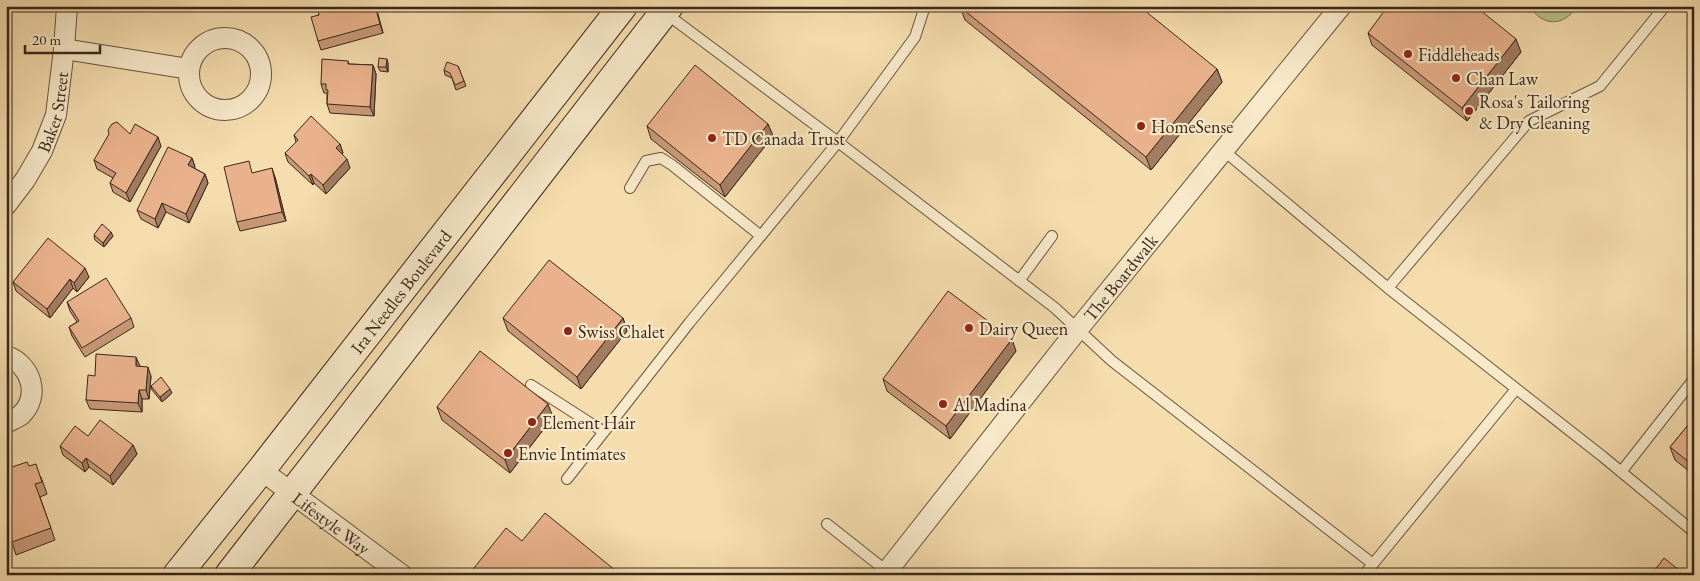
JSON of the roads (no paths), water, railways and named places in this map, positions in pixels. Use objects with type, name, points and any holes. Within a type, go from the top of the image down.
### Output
[{"type":"main road","name":"Ira Needles Boulevard","points":[[177,575],[623,6]]},
{"type":"main road","points":[[229,575],[666,9]]},
{"type":"street","name":"Baker Street","points":[[6,204],[25,180],[42,151],[56,115],[67,6]]},
{"type":"street","name":"The Boardwalk","points":[[887,574],[1078,329],[1341,6]]},
{"type":"street","points":[[64,49],[190,69]]},
{"type":"street","points":[[6,356],[20,363],[28,373],[32,392],[29,403],[20,415],[6,423]]},
{"type":"street","name":"Lifestyle Way","points":[[260,470],[402,575]]},
{"type":"lane","points":[[566,479],[838,142],[915,37],[925,6]]},
{"type":"lane","points":[[1388,288],[1529,121],[1600,86],[1665,6]]},
{"type":"lane","points":[[666,9],[1055,308],[1112,361],[1373,564]]},
{"type":"lane","points":[[1223,150],[1388,288],[1694,532]]},
{"type":"lane","points":[[630,188],[646,160],[661,158],[761,236]]},
{"type":"lane","points":[[1019,281],[1052,236]]},
{"type":"lane","points":[[1620,472],[1694,379]]},
{"type":"lane","points":[[531,385],[604,432]]},
{"type":"lane","points":[[1364,575],[1516,389]]},
{"type":"lane","points":[[826,524],[887,574]]},
{"type":"place","name":"Fiddleheads","points":[[1408,54]]},
{"type":"place","name":"Chan Law","points":[[1456,78]]},
{"type":"place","name":"Rosa's Tailoring & Dry Cleaning","points":[[1469,111]]},
{"type":"place","name":"HomeSense","points":[[1141,126]]},
{"type":"place","name":"TD Canada Trust","points":[[712,138]]},
{"type":"place","name":"Dairy Queen","points":[[969,328]]},
{"type":"place","name":"Swiss Chalet","points":[[568,331]]},
{"type":"place","name":"Al Madina","points":[[943,404]]},
{"type":"place","name":"Element Hair","points":[[532,422]]},
{"type":"place","name":"Envie Intimates","points":[[508,453]]}]
